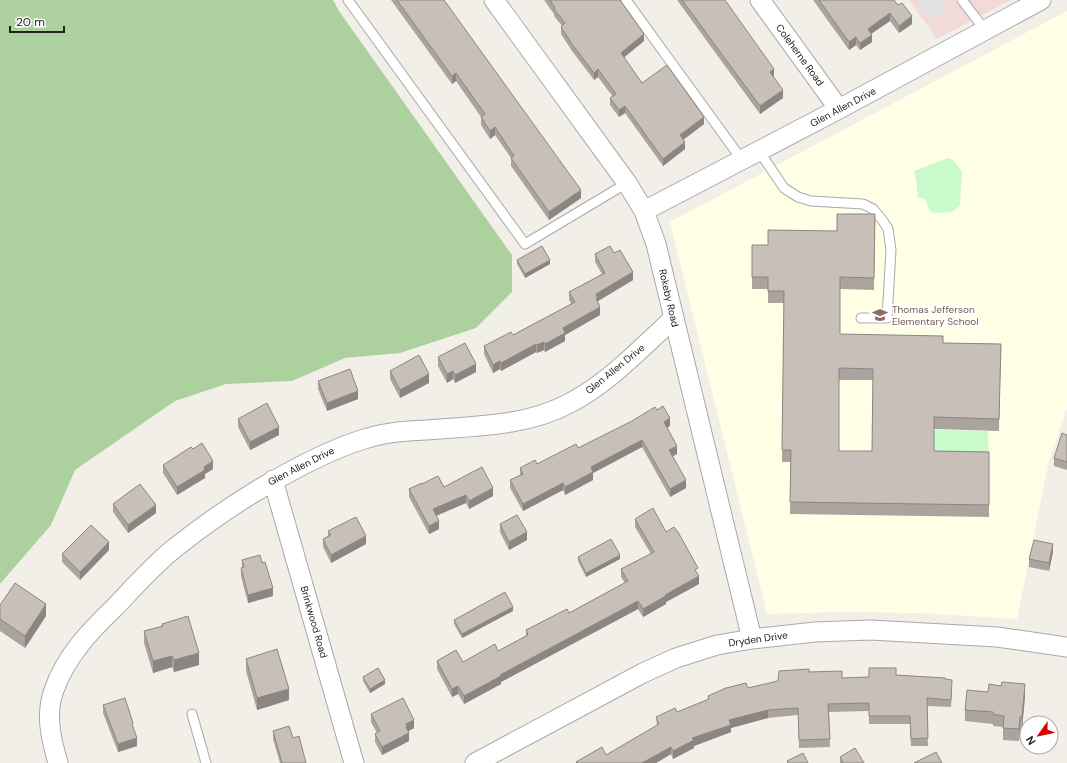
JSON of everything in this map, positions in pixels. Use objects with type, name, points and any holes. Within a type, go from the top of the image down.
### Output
[{"type":"street","name":"Rokeby Road","points":[[494,0],[627,183],[644,211],[656,244],[752,639]]},
{"type":"street","name":"Coleherne Road","points":[[760,0],[839,109]]},
{"type":"street","name":"Glen Allen Drive","points":[[644,211],[839,109],[1041,0]]},
{"type":"street","name":"Glen Allen Drive","points":[[58,763],[52,741],[48,714],[53,692],[61,672],[74,651],[148,572],[171,551],[242,499],[273,480],[342,445],[371,437],[398,432],[498,425],[531,418],[568,404],[596,386],[628,360],[674,318]]},
{"type":"street","name":"Brinkwood Road","points":[[273,480],[354,763]]},
{"type":"street","name":"Dryden Drive","points":[[475,763],[643,673],[676,658],[717,645],[752,639],[814,632],[871,630],[997,637],[1067,648]]},
{"type":"lane","points":[[348,0],[525,244],[627,183]]},
{"type":"lane","points":[[626,0],[742,160]]},
{"type":"lane","points":[[962,0],[985,30]]},
{"type":"lane","points":[[759,151],[784,188],[798,197],[811,201],[863,204],[873,209],[888,229],[891,250],[887,318],[861,318]]},
{"type":"lane","points":[[192,714],[206,763]]},
{"type":"shaded area","points":[[909,0],[1011,0],[937,39]]},
{"type":"shaded area","points":[[916,0],[942,0],[948,8],[931,21]]},
{"type":"shaded area","name":"Thomas Jefferson Elementary School","points":[[1067,11],[1067,408],[1049,461],[1017,619],[919,613],[843,612],[767,614],[670,222]]},
{"type":"green space","points":[[0,0],[333,0],[339,11],[512,255],[512,292],[476,328],[400,353],[345,358],[292,381],[226,384],[175,401],[75,470],[51,525],[0,584]]},
{"type":"green space","points":[[948,158],[954,161],[962,172],[960,205],[952,212],[933,213],[931,212],[924,198],[918,198],[914,171]]},
{"type":"green space","points":[[934,430],[988,431],[989,464],[934,463]]},
{"type":"building","points":[[397,0],[444,0],[581,190],[549,212],[511,158],[514,156],[495,127],[490,131],[481,117],[485,114],[456,73],[452,76]]},
{"type":"building","points":[[550,0],[620,0],[644,34],[621,53],[642,83],[667,65],[704,117],[680,135],[685,142],[663,159],[625,106],[619,110],[610,98],[616,94],[598,69],[594,73],[572,44],[561,27],[565,23],[554,9],[555,8]]},
{"type":"building","points":[[682,0],[725,0],[774,69],[770,72],[783,90],[760,106]]},
{"type":"building","points":[[819,0],[894,0],[898,5],[902,3],[912,16],[899,26],[890,13],[868,29],[872,35],[860,43],[856,37],[849,42]]},
{"type":"building","points":[[837,214],[875,214],[874,278],[840,277],[840,334],[943,336],[943,343],[1001,344],[999,419],[934,417],[934,451],[989,452],[989,505],[790,502],[791,450],[782,450],[784,291],[768,291],[768,277],[752,277],[752,245],[768,245],[768,230],[837,231]],"holes":[[[839,368],[873,369],[872,451],[839,451]]]},
{"type":"building","points":[[542,246],[550,260],[525,274],[517,260]]},
{"type":"building","points":[[610,246],[614,253],[620,250],[633,272],[596,294],[600,307],[563,328],[565,333],[545,344],[544,342],[537,345],[536,344],[501,363],[500,361],[493,365],[484,346],[511,332],[513,335],[575,302],[569,292],[605,273],[595,254]]},
{"type":"building","points":[[465,343],[476,364],[455,375],[453,371],[447,374],[438,357]]},
{"type":"building","points":[[419,355],[429,374],[400,390],[390,371]]},
{"type":"building","points":[[350,369],[358,391],[327,403],[318,381]]},
{"type":"building","points":[[267,403],[279,427],[250,442],[238,419]]},
{"type":"building","points":[[663,406],[670,418],[664,422],[677,446],[669,450],[686,480],[670,489],[642,440],[591,467],[593,472],[565,487],[563,483],[523,504],[510,480],[523,474],[520,468],[535,460],[537,464],[576,444],[578,448],[632,421],[655,407],[657,410]]},
{"type":"building","points":[[1062,433],[1067,435],[1067,462],[1054,458]]},
{"type":"building","points":[[202,443],[213,461],[204,467],[205,470],[177,487],[163,465],[191,447],[193,449]]},
{"type":"building","points":[[482,467],[493,488],[469,501],[466,495],[433,509],[439,521],[429,526],[409,489],[438,476],[444,487]]},
{"type":"building","points":[[140,484],[156,505],[128,525],[113,504]]},
{"type":"building","points":[[653,508],[666,532],[674,527],[678,532],[698,568],[695,570],[699,576],[643,609],[638,601],[464,696],[458,686],[452,689],[437,661],[456,650],[463,662],[495,644],[498,651],[528,635],[526,630],[567,609],[569,613],[628,581],[621,569],[654,552],[635,519]]},
{"type":"building","points":[[517,515],[527,532],[509,542],[500,524]]},
{"type":"building","points":[[356,517],[366,536],[331,555],[323,539],[331,535],[328,531]]},
{"type":"building","points":[[91,525],[109,542],[80,572],[62,554]]},
{"type":"building","points":[[611,539],[620,555],[586,573],[578,557]]},
{"type":"building","points":[[1034,540],[1053,544],[1049,563],[1029,559]]},
{"type":"building","points":[[260,555],[262,563],[265,562],[273,588],[248,595],[241,568],[244,567],[242,560]]},
{"type":"building","points":[[15,583],[46,604],[25,636],[0,619],[0,605]]},
{"type":"building","points":[[505,592],[513,607],[462,634],[454,620]]},
{"type":"building","points":[[188,616],[199,653],[174,660],[172,656],[153,661],[144,631],[163,626],[162,624]]},
{"type":"building","points":[[277,649],[289,689],[257,698],[246,659]]},
{"type":"building","points":[[378,668],[385,680],[370,689],[363,677]]},
{"type":"building","points":[[869,668],[896,668],[896,675],[945,678],[952,680],[951,700],[927,698],[928,738],[911,739],[910,716],[869,716],[869,703],[828,704],[830,739],[799,740],[798,708],[768,710],[729,720],[731,725],[692,738],[694,740],[673,751],[671,747],[642,763],[576,762],[602,747],[606,755],[659,724],[656,717],[675,708],[677,712],[709,699],[708,696],[726,688],[746,683],[748,688],[778,681],[779,671],[809,669],[809,672],[842,671],[842,678],[869,677]]},
{"type":"building","points":[[1002,682],[1025,684],[1022,715],[1019,715],[1019,729],[1003,728],[1004,716],[993,714],[993,712],[965,710],[967,690],[988,692],[989,684],[1001,686]]},
{"type":"building","points":[[125,698],[137,738],[118,744],[103,705]]},
{"type":"building","points":[[403,698],[414,720],[406,724],[409,733],[382,747],[375,734],[380,731],[371,714]]},
{"type":"building","points":[[289,726],[293,738],[299,736],[306,763],[282,763],[273,731]]},
{"type":"building","points":[[855,748],[864,763],[843,763],[840,757]]},
{"type":"building","points":[[936,752],[942,763],[914,763]]},
{"type":"building","points":[[803,753],[808,763],[788,763],[787,761]]},
{"type":"place","name":"Thomas Jefferson Elementary School","points":[[880,315]]}]
